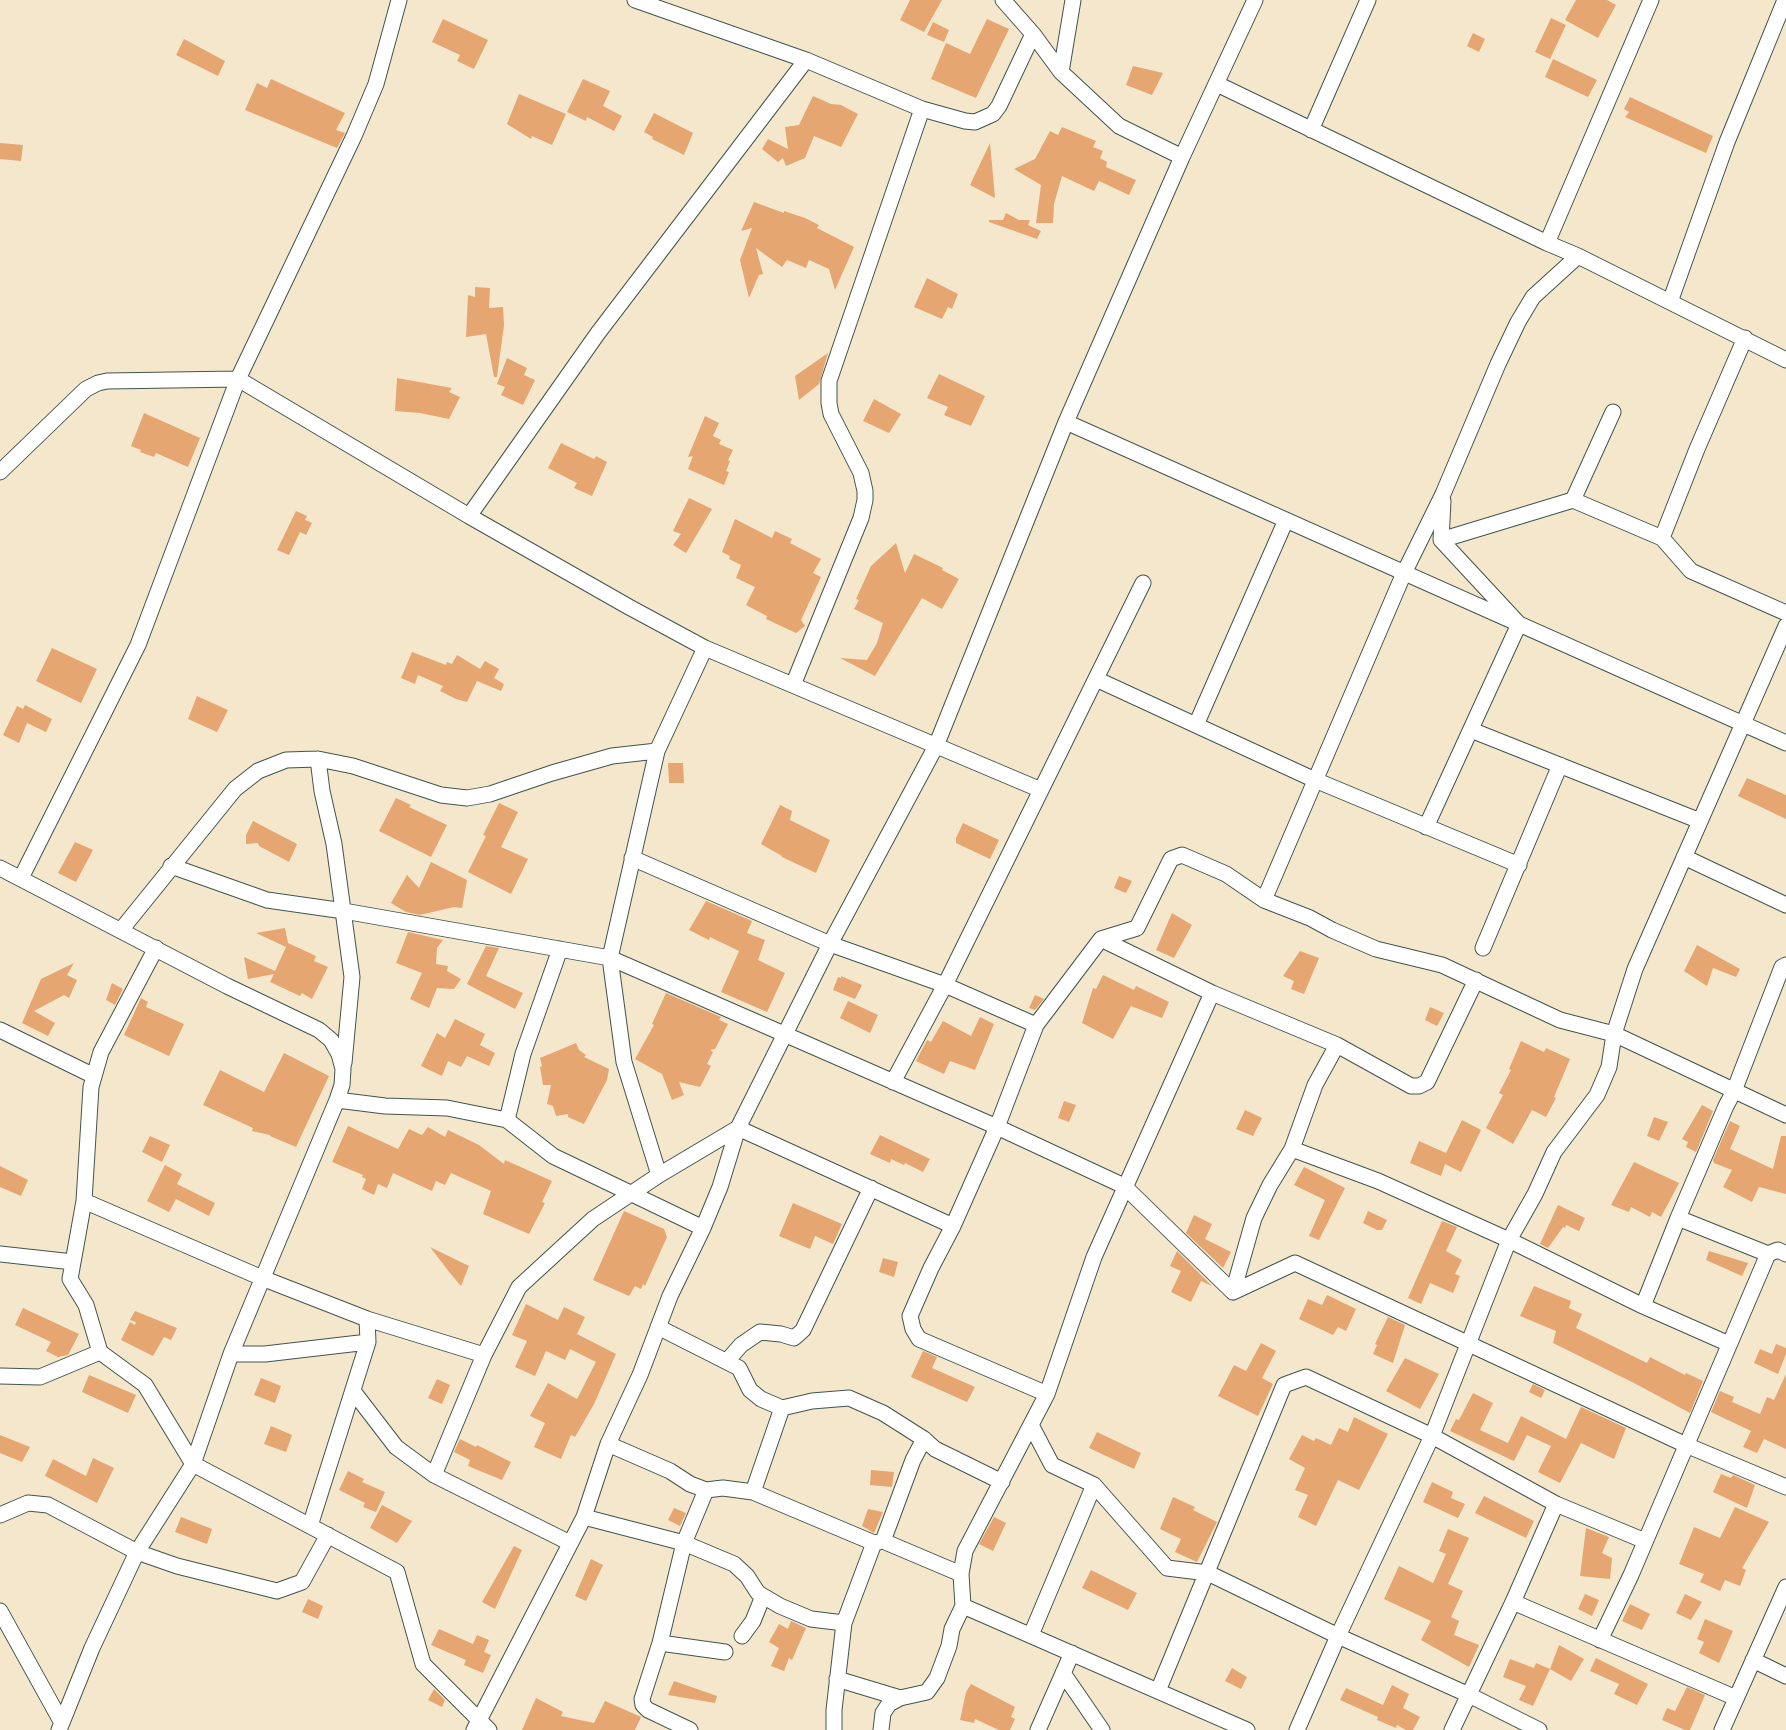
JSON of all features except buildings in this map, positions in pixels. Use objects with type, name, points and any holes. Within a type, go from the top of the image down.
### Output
[{"type":"street","points":[[21,878],[138,645],[238,379],[354,136],[376,84],[399,0]]},
{"type":"street","points":[[635,0],[806,60],[922,109],[975,122],[993,114],[999,106],[1033,34]]},
{"type":"street","points":[[1003,0],[1033,34],[1061,72],[1119,126],[1182,158]]},
{"type":"street","points":[[1061,72],[1073,0]]},
{"type":"street","points":[[156,948],[101,1052],[94,1076],[84,1200],[70,1279],[86,1305],[100,1352],[145,1385],[193,1464],[397,1572],[423,1664],[480,1727],[584,1517],[608,1444],[640,1374],[670,1296],[720,1187],[738,1128],[830,944],[936,746],[1066,422],[1182,158],[1255,0]]},
{"type":"street","points":[[1311,130],[1368,0]]},
{"type":"street","points":[[1547,243],[1651,0]]},
{"type":"street","points":[[1670,302],[1727,142],[1785,0]]},
{"type":"street","points":[[469,516],[598,333],[806,60]]},
{"type":"street","points":[[1217,84],[1578,256],[1786,360]]},
{"type":"street","points":[[793,685],[861,519],[865,500],[861,473],[831,414],[829,381],[922,109]]},
{"type":"street","points":[[1264,900],[1404,573],[1443,494],[1498,364],[1525,309],[1543,286],[1578,256]]},
{"type":"street","points":[[1662,538],[1745,338]]},
{"type":"street","points":[[0,472],[87,388],[98,382],[238,379],[469,516],[705,648],[1041,790]]},
{"type":"street","points":[[1573,500],[1613,412]]},
{"type":"street","points":[[1066,422],[1786,743]]},
{"type":"street","points":[[1443,494],[1441,540],[1519,624]]},
{"type":"street","points":[[1441,540],[1573,500],[1662,538],[1691,571],[1786,613]]},
{"type":"street","points":[[1196,725],[1286,520]]},
{"type":"street","points":[[894,1082],[945,985],[1143,583]]},
{"type":"street","points":[[1426,827],[1519,624]]},
{"type":"street","points":[[1297,1730],[1338,1636],[1431,1437],[1509,1240],[1535,1194],[1554,1152],[1597,1095],[1609,1067],[1614,1034],[1635,969],[1786,626]]},
{"type":"street","points":[[659,1175],[624,1062],[610,958],[657,751],[705,648]]},
{"type":"street","points":[[1096,679],[1315,780],[1519,865]]},
{"type":"street","points":[[1471,730],[1700,821]]},
{"type":"street","points":[[121,930],[235,789],[258,771],[286,760],[318,759],[353,766],[441,795],[467,798],[490,794],[612,756],[657,751]]},
{"type":"street","points":[[61,1726],[92,1648],[137,1552],[193,1464],[231,1354],[342,1085],[352,977],[334,844],[322,791],[318,759]]},
{"type":"street","points":[[1483,948],[1560,765]]},
{"type":"street","points":[[1047,1394],[919,1339],[913,1329],[910,1316],[997,1127],[1036,1025],[1101,939],[1137,928],[1171,859],[1182,855],[1226,874],[1264,900],[1310,918],[1376,949],[1442,965],[1560,1020],[1614,1034],[1786,1115]]},
{"type":"street","points":[[1684,857],[1786,904]]},
{"type":"street","points":[[632,858],[830,944],[945,985],[1036,1025]]},
{"type":"street","points":[[171,866],[267,900],[344,911],[610,958],[997,1127],[1124,1186],[1233,1292]]},
{"type":"street","points":[[0,867],[228,986],[319,1029],[331,1040],[339,1054],[343,1069]]},
{"type":"street","points":[[1101,939],[1212,993],[1337,1045],[1411,1086],[1419,1086],[1426,1082],[1476,980]]},
{"type":"street","points":[[507,1120],[523,1054],[560,949]]},
{"type":"street","points":[[1643,1306],[1785,967]]},
{"type":"street","points":[[880,1730],[883,1713],[889,1704],[900,1698],[927,1692],[937,1678],[949,1646],[952,1629],[963,1606],[961,1574],[965,1551],[1047,1394],[1094,1257],[1212,993]]},
{"type":"street","points":[[0,1030],[94,1076]]},
{"type":"street","points":[[1233,1292],[1254,1218],[1270,1185],[1292,1149],[1315,1085],[1337,1045]]},
{"type":"street","points":[[337,1100],[385,1106],[447,1108],[507,1120],[553,1156],[703,1228]]},
{"type":"street","points":[[434,1475],[484,1355],[519,1287],[593,1219],[631,1192],[738,1128]]},
{"type":"street","points":[[738,1128],[953,1226]]},
{"type":"street","points":[[1292,1149],[1378,1181],[1729,1344]]},
{"type":"street","points":[[727,1361],[741,1345],[760,1332],[782,1334],[794,1338],[803,1330],[871,1188]]},
{"type":"street","points":[[84,1200],[262,1278],[367,1318],[484,1355]]},
{"type":"street","points":[[1678,1218],[1768,1254],[1778,1250],[1786,1254]]},
{"type":"street","points":[[0,1254],[73,1262]]},
{"type":"street","points":[[1600,1640],[1768,1254]]},
{"type":"street","points":[[1233,1292],[1295,1263],[1686,1444],[1786,1486]]},
{"type":"street","points":[[310,1526],[368,1342],[367,1318]]},
{"type":"street","points":[[658,1327],[739,1368],[750,1390],[761,1399],[782,1408],[812,1401],[849,1398],[883,1413],[924,1439],[935,1449],[1002,1482]]},
{"type":"street","points":[[231,1354],[265,1354],[368,1342]]},
{"type":"street","points":[[0,1376],[40,1377],[100,1352]]},
{"type":"street","points":[[1158,1691],[1284,1385],[1306,1377],[1431,1437],[1556,1504],[1645,1541]]},
{"type":"street","points":[[353,1391],[396,1447],[434,1475],[570,1543]]},
{"type":"street","points":[[753,1492],[782,1408]]},
{"type":"street","points":[[1031,1425],[1052,1466],[1094,1485],[1167,1568],[1208,1573],[1539,1730]]},
{"type":"street","points":[[834,1730],[844,1623],[924,1439]]},
{"type":"street","points":[[608,1444],[670,1471],[690,1484],[706,1490],[723,1488],[753,1492],[961,1574]]},
{"type":"street","points":[[1031,1635],[1094,1485]]},
{"type":"street","points":[[690,1730],[648,1710],[643,1705],[642,1699],[660,1643],[684,1543],[706,1490]]},
{"type":"street","points":[[0,1515],[28,1503],[48,1505],[137,1552],[177,1566],[277,1591],[302,1582],[327,1535]]},
{"type":"street","points":[[1452,1730],[1513,1602],[1556,1504]]},
{"type":"street","points":[[584,1517],[684,1543],[735,1564],[747,1576],[758,1593],[780,1606],[811,1619],[844,1623]]},
{"type":"street","points":[[1722,1730],[1786,1587]]},
{"type":"street","points":[[742,1636],[753,1621],[763,1596]]},
{"type":"street","points":[[1513,1602],[1736,1698]]},
{"type":"street","points":[[963,1606],[1247,1730]]},
{"type":"street","points":[[0,1611],[61,1726]]},
{"type":"street","points":[[660,1643],[725,1652]]},
{"type":"street","points":[[1038,1730],[1072,1653]]},
{"type":"street","points":[[1753,1660],[1786,1676]]},
{"type":"street","points":[[1063,1672],[1102,1730]]},
{"type":"street","points":[[837,1679],[900,1698]]}]
